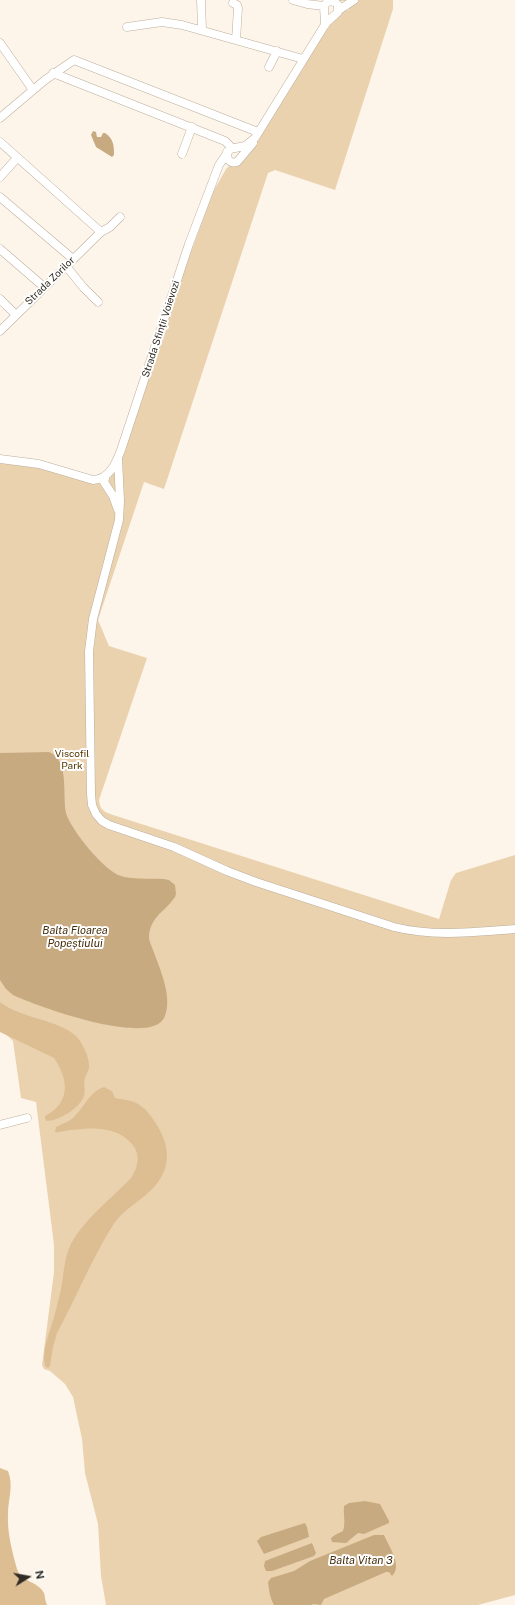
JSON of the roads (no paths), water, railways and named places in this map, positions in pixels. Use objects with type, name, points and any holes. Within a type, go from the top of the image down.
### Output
[{"type":"street","points":[[201,0],[202,29]]},
{"type":"street","points":[[293,0],[307,4],[337,3],[336,13]]},
{"type":"street","points":[[257,133],[251,146],[237,162],[232,163],[227,159],[232,150],[248,144],[257,133],[325,25],[336,13],[352,1]]},
{"type":"street","points":[[233,3],[237,5],[238,8],[236,40]]},
{"type":"street","points":[[328,4],[328,15],[336,13]]},
{"type":"street","points":[[325,25],[328,4]]},
{"type":"street","points":[[127,27],[162,22],[182,25],[202,29],[303,60]]},
{"type":"street","points":[[0,42],[33,90]]},
{"type":"street","points":[[269,67],[277,51]]},
{"type":"street","points":[[0,118],[53,73],[74,60],[257,133]]},
{"type":"street","points":[[53,73],[225,141],[232,150],[241,153],[241,158]]},
{"type":"street","points":[[182,154],[192,127]]},
{"type":"street","points":[[0,142],[101,232]]},
{"type":"street","name":"Strada Sfinții Voievozi","points":[[107,474],[118,458],[188,244],[222,160],[232,150]]},
{"type":"street","points":[[0,177],[17,158]]},
{"type":"street","name":"Strada Sfinții Voievozi","points":[[212,184],[219,174],[232,163]]},
{"type":"street","points":[[0,197],[73,259]]},
{"type":"street","name":"Strada Zorilor","points":[[0,331],[101,232],[110,227],[120,217]]},
{"type":"street","points":[[0,249],[44,287]]},
{"type":"street","points":[[66,266],[78,282],[98,302]]},
{"type":"street","points":[[0,300],[16,315]]},
{"type":"street","points":[[118,458],[120,496],[116,536],[93,619],[88,651],[91,794],[94,810],[98,818],[109,825],[174,847],[242,877],[394,927],[411,931],[434,933],[515,929]]},
{"type":"street","points":[[0,460],[39,464],[90,480],[106,485],[111,488],[116,486],[118,479],[115,474],[107,474],[98,480],[90,480]]},
{"type":"street","points":[[107,474],[104,480],[113,496],[119,515]]},
{"type":"street","points":[[0,1125],[27,1118]]},
{"type":"water","points":[[93,131],[96,132],[97,137],[101,137],[103,133],[105,133],[110,138],[114,149],[114,155],[112,157],[96,147],[91,135]]},
{"type":"water","name":"Balta Floarea Popeștiului","points":[[49,752],[56,756],[63,770],[65,806],[69,820],[81,839],[97,858],[114,873],[121,876],[164,879],[169,880],[175,885],[175,897],[154,920],[150,932],[149,939],[163,978],[167,999],[167,1009],[164,1018],[154,1026],[137,1028],[116,1026],[92,1022],[67,1015],[13,995],[6,989],[0,980],[0,753]]},
{"type":"water","points":[[365,1501],[380,1504],[389,1523],[364,1534],[358,1533],[346,1543],[332,1542],[331,1538],[343,1531],[344,1506],[349,1503]]},
{"type":"water","points":[[305,1523],[309,1537],[264,1554],[257,1541],[261,1537]]},
{"type":"water","name":"Balta Vitan 3","points":[[374,1535],[384,1535],[392,1551],[396,1562],[396,1567],[392,1576],[389,1572],[386,1572],[324,1599],[321,1605],[274,1605],[268,1582],[271,1578],[294,1571],[310,1561]]},
{"type":"water","points":[[312,1543],[316,1553],[314,1556],[272,1571],[266,1571],[264,1566],[265,1561]]},
{"type":"park label","name":"Viscofil Park","points":[[72,760]]}]
